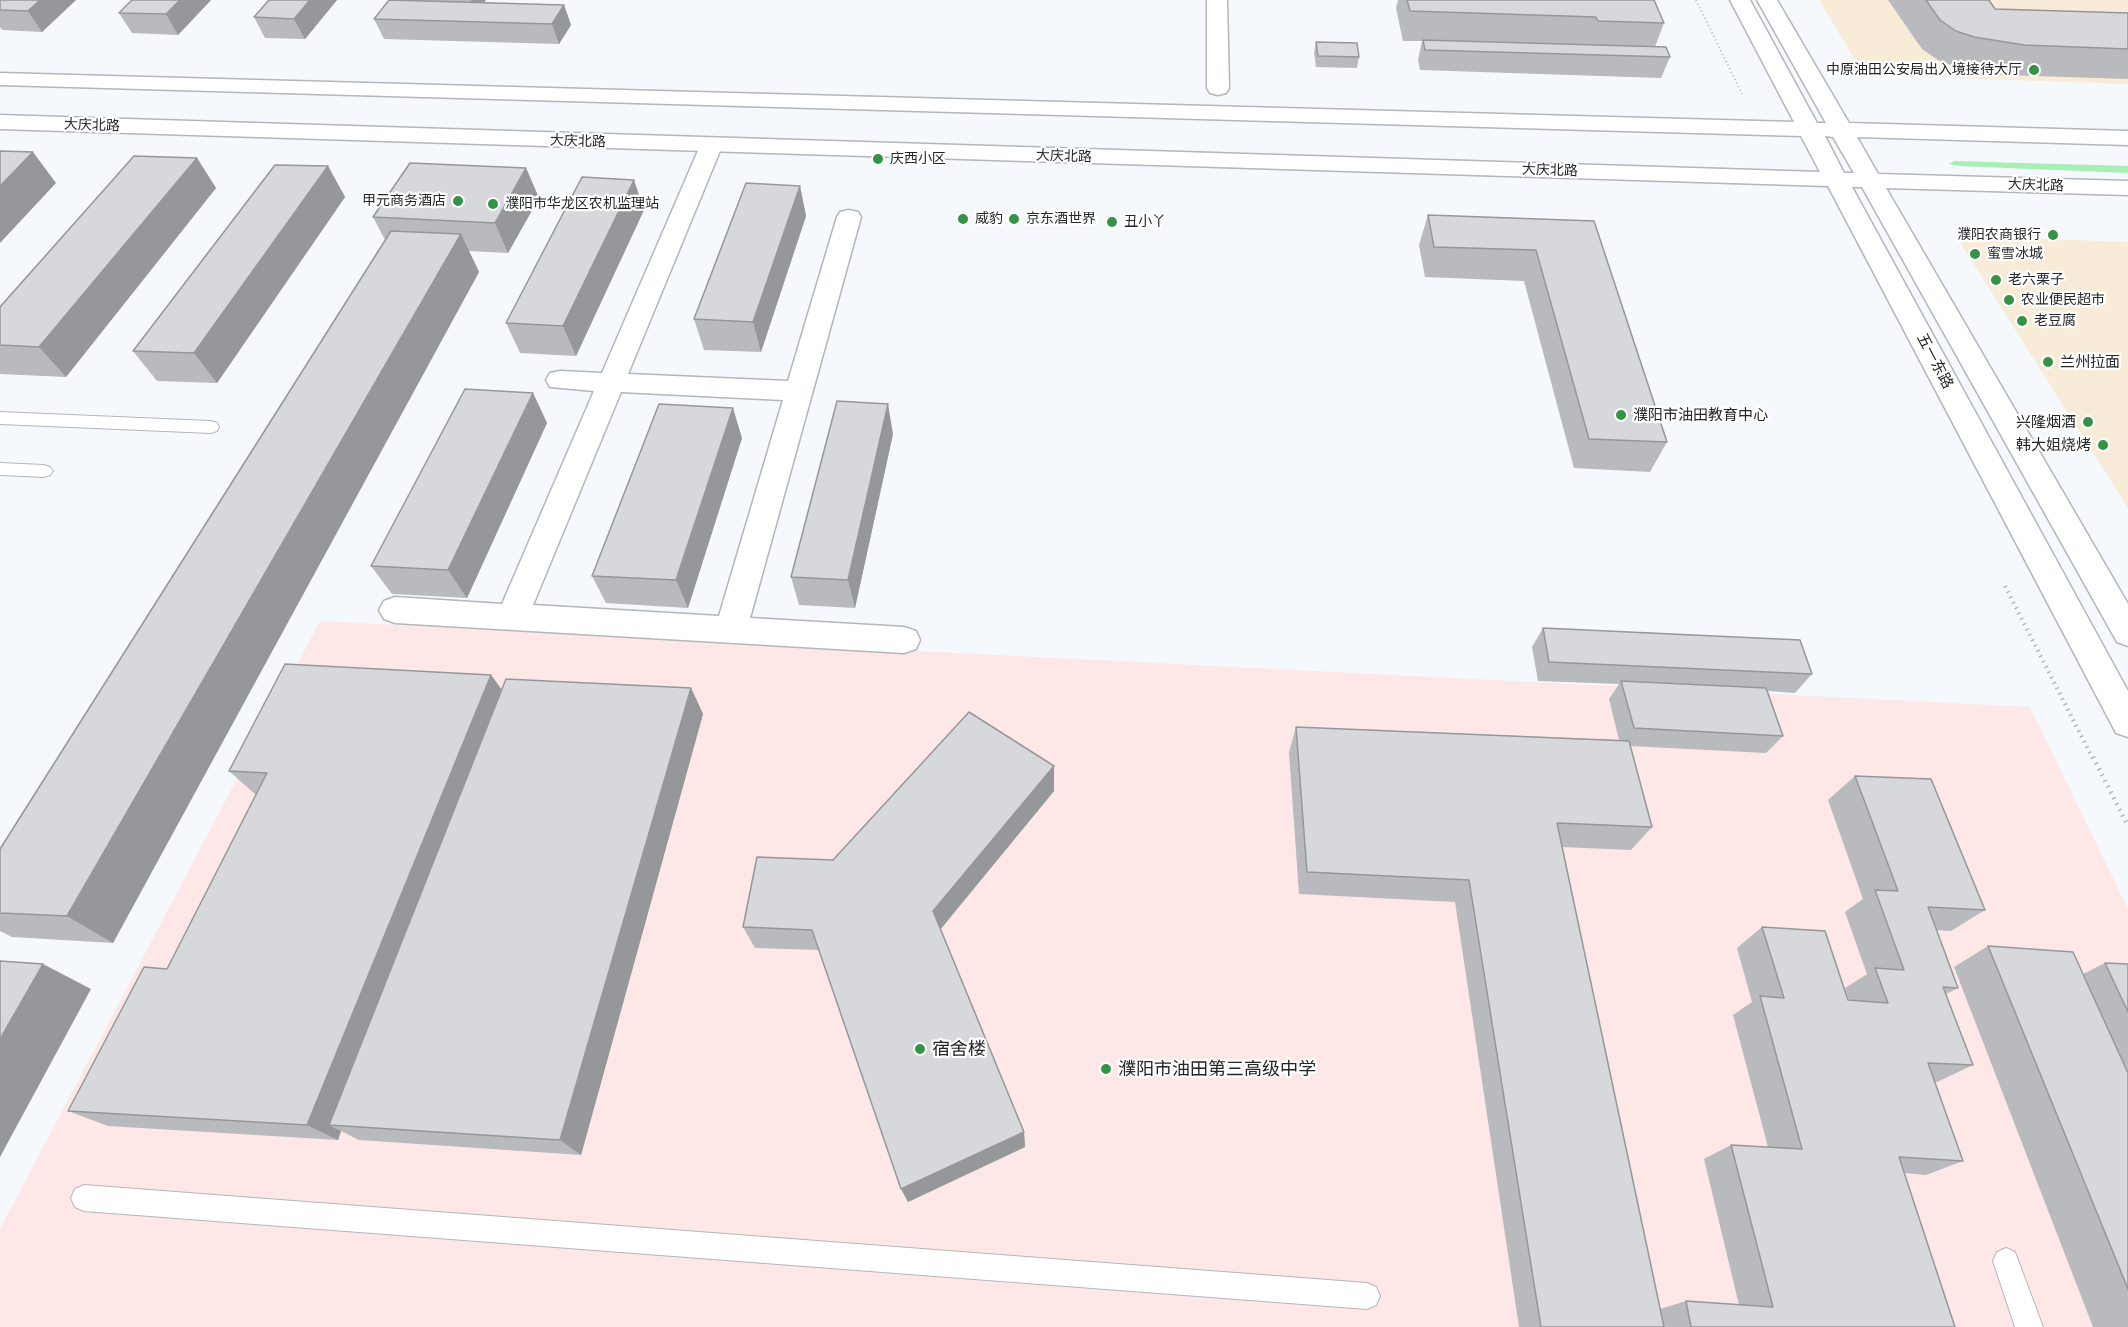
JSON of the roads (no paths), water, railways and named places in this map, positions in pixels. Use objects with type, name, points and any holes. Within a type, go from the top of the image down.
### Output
[{"type":"main road","points":[[1216,0],[1218,88]]},
{"type":"main road","name":"五一东路","points":[[1740,0],[2128,723]]},
{"type":"main road","name":"五一东路","points":[[1767,0],[2128,633]]},
{"type":"main road","points":[[0,79],[2128,138]]},
{"type":"main road","name":"大庆北路","points":[[0,122],[711,146],[2128,188]]},
{"type":"main road","points":[[512,617],[711,146]]},
{"type":"main road","points":[[731,630],[849,217]]},
{"type":"main road","points":[[560,380],[799,391]]},
{"type":"main road","points":[[395,610],[904,640]]},
{"type":"lane","points":[[0,417],[212,427]]},
{"type":"lane","points":[[0,469],[44,471]]},
{"type":"lane","points":[[84,1198],[1367,1296]]},
{"type":"lane","points":[[2006,1261],[2028,1327]]},
{"type":"place","name":"中原油田公安局出入境接待大厅","points":[[2034,70]]},
{"type":"place","name":"庆西小区","points":[[878,159]]},
{"type":"place","name":"甲元商务酒店","points":[[458,201]]},
{"type":"place","name":"濮阳市华龙区农机监理站","points":[[493,204]]},
{"type":"place","name":"威豹","points":[[963,219]]},
{"type":"place","name":"京东酒世界","points":[[1014,219]]},
{"type":"place","name":"丑小丫","points":[[1112,222]]},
{"type":"place","name":"濮阳农商银行","points":[[2053,235]]},
{"type":"place","name":"蜜雪冰城","points":[[1975,254]]},
{"type":"place","name":"老六栗子","points":[[1996,280]]},
{"type":"place","name":"农业便民超市","points":[[2009,300]]},
{"type":"place","name":"老豆腐","points":[[2022,321]]},
{"type":"place","name":"兰州拉面","points":[[2048,362]]},
{"type":"place","name":"濮阳市油田教育中心","points":[[1621,415]]},
{"type":"place","name":"兴隆烟酒","points":[[2088,422]]},
{"type":"place","name":"韩大姐烧烤","points":[[2103,445]]},
{"type":"place","name":"宿舍楼","points":[[920,1049]]},
{"type":"place","name":"濮阳市油田第三高级中学","points":[[1106,1069]]}]
